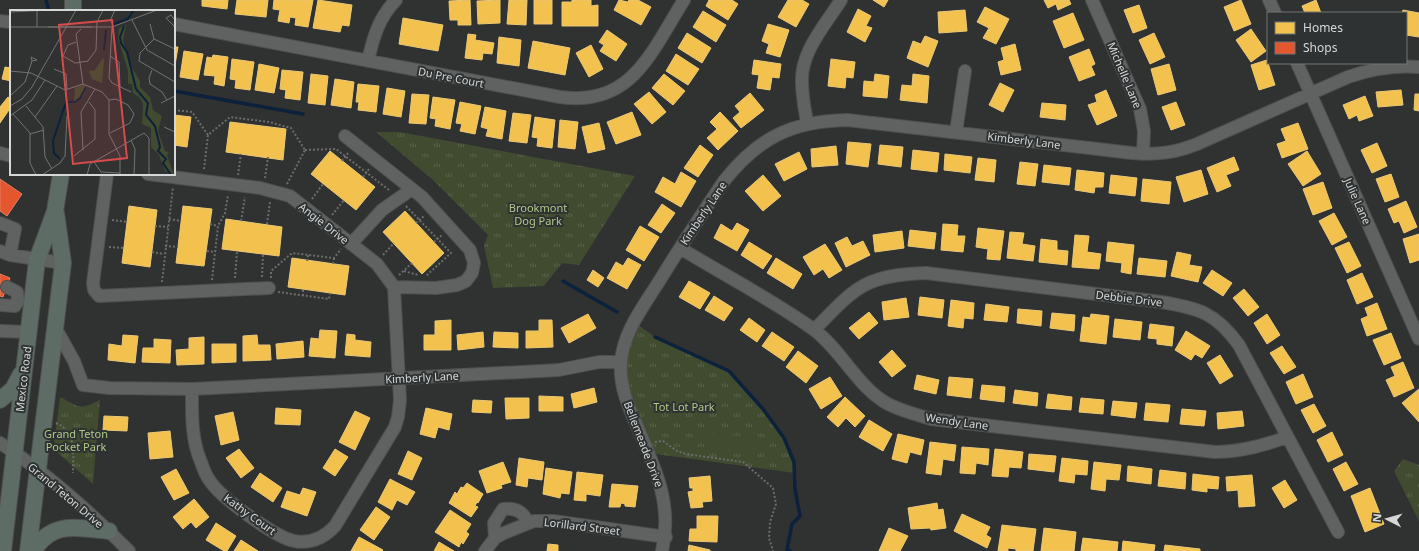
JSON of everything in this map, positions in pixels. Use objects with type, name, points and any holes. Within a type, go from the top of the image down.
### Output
[{"type":"main road","points":[[72,0],[73,10]]},
{"type":"main road","name":"Mexico Road","points":[[3,551],[3,523],[14,452],[37,260],[56,211],[61,175]]},
{"type":"main road","name":"Mexico Road","points":[[28,551],[63,263],[56,211]]},
{"type":"main road","points":[[0,400],[13,389],[25,365]]},
{"type":"main road","points":[[33,551],[39,541],[49,533],[62,528],[109,531]]},
{"type":"street","points":[[368,61],[382,18],[396,0]]},
{"type":"street","name":"Du Pre Court","points":[[175,24],[560,97],[586,99],[611,92],[629,80],[647,58],[684,0]]},
{"type":"street","points":[[807,123],[802,82],[803,67],[808,52],[841,0]]},
{"type":"street","name":"Michelle Lane","points":[[1092,0],[1140,109],[1144,131],[1143,154]]},
{"type":"street","points":[[1269,0],[1275,12]]},
{"type":"street","name":"Julie Lane","points":[[1297,64],[1419,339]]},
{"type":"street","name":"Kimberly Lane","points":[[56,329],[74,361],[83,385],[109,388],[192,389],[559,370],[599,362],[621,362],[626,340],[635,320],[680,248],[737,165],[768,139],[807,123],[847,120],[1143,154],[1178,152],[1367,70],[1387,67],[1419,66]]},
{"type":"street","points":[[956,132],[965,71]]},
{"type":"street","points":[[345,136],[412,189],[470,250],[474,263],[472,273],[466,281],[457,285],[436,288],[394,287],[398,378]]},
{"type":"street","points":[[0,153],[10,156]]},
{"type":"street","points":[[107,175],[93,283],[94,290],[99,296],[266,288]]},
{"type":"street","name":"Angie Drive","points":[[157,175],[237,185],[272,191],[290,196],[377,264],[394,287]]},
{"type":"street","points":[[349,243],[382,210],[412,189]]},
{"type":"street","points":[[0,223],[15,229],[5,253],[37,260],[63,263]]},
{"type":"street","name":"Wendy Lane","points":[[680,248],[814,330],[835,350],[872,391],[887,404],[907,412],[931,419],[1215,452],[1237,452],[1257,448],[1287,437]]},
{"type":"street","name":"Debbie Drive","points":[[814,330],[844,299],[861,286],[876,279],[900,274],[926,273],[1176,304],[1194,308],[1213,317],[1227,328],[1239,345],[1338,532]]},
{"type":"street","points":[[0,305],[15,306],[17,304],[19,294],[7,288]]},
{"type":"street","points":[[0,331],[28,332]]},
{"type":"street","name":"Bellemeade Drive","points":[[621,362],[622,384],[628,405],[661,486],[666,511],[666,537],[662,551]]},
{"type":"street","name":"Kathy Court","points":[[192,389],[194,439],[200,461],[210,481],[220,492],[239,508],[295,546],[317,545],[335,526],[395,427],[400,400],[398,378]]},
{"type":"street","name":"Grand Teton Drive","points":[[0,443],[38,469],[109,531],[129,551]]},
{"type":"street","points":[[495,538],[494,523],[503,509],[512,508],[518,510],[524,514],[528,523]]},
{"type":"street","name":"Lorillard Street","points":[[485,551],[495,538],[528,523],[553,521],[666,537]]},
{"type":"path","points":[[176,116],[175,110],[192,112],[208,135],[202,181]]},
{"type":"path","points":[[208,135],[230,117],[272,123],[291,128],[305,150],[272,191]]},
{"type":"path","points":[[245,124],[246,119]]},
{"type":"path","points":[[241,154],[237,185],[242,221]]},
{"type":"path","points":[[267,224],[272,191],[268,158]]},
{"type":"path","points":[[162,293],[161,276],[175,177]]},
{"type":"path","points":[[305,208],[323,184]]},
{"type":"path","points":[[212,291],[211,274],[218,226],[237,185]]},
{"type":"path","points":[[326,224],[344,200]]},
{"type":"path","points":[[101,219],[127,222]]},
{"type":"path","points":[[169,219],[181,221]]},
{"type":"path","points":[[210,224],[218,226]]},
{"type":"path","points":[[155,226],[168,227]]},
{"type":"path","points":[[333,264],[334,258],[349,243]]},
{"type":"path","points":[[377,264],[385,251],[394,243]]},
{"type":"path","points":[[98,245],[124,248]]},
{"type":"path","points":[[166,246],[178,247]]},
{"type":"path","points":[[207,251],[214,252]]},
{"type":"path","points":[[236,289],[235,273],[237,251]]},
{"type":"path","points":[[152,252],[164,254]]},
{"type":"path","points":[[266,288],[271,272],[292,252],[334,258]]},
{"type":"path","points":[[263,254],[261,272],[266,288],[274,292],[328,299],[330,293]]},
{"type":"path","points":[[307,261],[308,255]]},
{"type":"path","points":[[404,271],[412,263]]},
{"type":"path","points":[[303,289],[303,296]]},
{"type":"path","points":[[51,421],[60,425],[70,434],[73,447],[72,473]]},
{"type":"path","points":[[646,448],[658,441],[663,441],[678,451],[686,454],[746,463],[773,488],[776,504],[770,522],[769,538],[773,551]]},
{"type":"green space","name":"Brookmont Dog Park","points":[[376,132],[400,132],[635,176],[579,265],[562,263],[544,286],[493,288],[484,246],[488,235],[433,180]]},
{"type":"green space","name":"Tot Lot Park","points":[[634,322],[655,337],[729,371],[763,409],[784,438],[794,462],[795,473],[648,453],[622,384]]},
{"type":"green space","name":"Grand Teton Pocket Park","points":[[60,397],[83,407],[100,400],[93,484],[57,452],[54,443]]},
{"type":"green space","points":[[706,433],[758,438],[756,456],[704,450]]},
{"type":"green space","points":[[1403,459],[1419,465],[1419,521],[1394,471]]},
{"type":"building: Homes","points":[[202,0],[228,0],[227,9],[202,6]]},
{"type":"building: Homes","points":[[237,0],[268,0],[266,17],[235,14]]},
{"type":"building: Homes","points":[[274,0],[313,0],[308,27],[295,25],[296,18],[290,17],[289,23],[278,21],[280,10],[273,9]]},
{"type":"building: Homes","points":[[318,0],[352,5],[349,26],[342,25],[340,32],[313,28]]},
{"type":"building: Homes","points":[[470,0],[471,25],[458,25],[458,20],[450,20],[449,1]]},
{"type":"building: Homes","points":[[500,0],[500,23],[478,24],[477,1]]},
{"type":"building: Homes","points":[[509,0],[527,0],[526,25],[507,24]]},
{"type":"building: Homes","points":[[534,0],[552,0],[552,24],[534,24]]},
{"type":"building: Homes","points":[[572,0],[591,0],[591,6],[598,5],[598,26],[562,26],[562,2],[572,2]]},
{"type":"building: Homes","points":[[619,0],[628,2],[629,0],[638,0],[651,7],[641,25],[614,10]]},
{"type":"building: Homes","points":[[709,0],[732,0],[738,4],[728,20],[706,6]]},
{"type":"building: Homes","points":[[788,0],[802,0],[809,4],[796,27],[778,17]]},
{"type":"building: Homes","points":[[873,0],[888,0],[884,7]]},
{"type":"building: Homes","points":[[1044,0],[1069,0],[1071,4],[1058,10],[1056,4],[1048,8]]},
{"type":"building: Homes","points":[[1241,0],[1251,24],[1234,31],[1224,7]]},
{"type":"building: Homes","points":[[1316,0],[1321,12],[1305,12],[1302,6]]},
{"type":"building: Homes","points":[[1139,5],[1147,28],[1133,33],[1124,10]]},
{"type":"building: Homes","points":[[985,7],[1009,19],[996,44],[983,38],[989,28],[977,22]]},
{"type":"building: Homes","points":[[858,9],[871,16],[866,26],[872,28],[865,42],[847,32]]},
{"type":"building: Homes","points":[[965,10],[967,31],[939,33],[938,12]]},
{"type":"building: Homes","points":[[1403,10],[1419,13],[1419,37],[1407,35],[1407,12],[1402,12]]},
{"type":"building: Homes","points":[[703,11],[726,25],[716,42],[693,27]]},
{"type":"building: Homes","points":[[1073,13],[1084,40],[1064,48],[1053,21]]},
{"type":"building: Homes","points":[[403,18],[443,25],[438,51],[399,44]]},
{"type":"building: Homes","points":[[768,24],[789,30],[780,57],[766,53],[769,44],[762,41]]},
{"type":"building: Homes","points":[[1251,29],[1266,51],[1251,62],[1236,40]]},
{"type":"building: Homes","points":[[607,30],[627,44],[616,61],[600,51],[604,45],[599,42]]},
{"type":"building: Homes","points":[[687,33],[711,48],[702,63],[678,48]]},
{"type":"building: Homes","points":[[1154,33],[1165,57],[1150,64],[1139,40]]},
{"type":"building: Homes","points":[[468,34],[476,35],[475,40],[494,43],[492,54],[483,53],[482,60],[465,58]]},
{"type":"building: Homes","points":[[925,36],[938,41],[928,67],[907,58],[913,41],[921,44]]},
{"type":"building: Homes","points":[[499,37],[521,40],[519,66],[497,63]]},
{"type":"building: Homes","points":[[533,41],[570,48],[565,75],[528,68]]},
{"type":"building: Homes","points":[[1015,44],[1021,70],[1001,75],[998,62],[1004,60],[1001,48]]},
{"type":"building: Homes","points":[[591,45],[603,69],[589,77],[576,53]]},
{"type":"building: Homes","points":[[175,47],[178,47],[175,65]]},
{"type":"building: Homes","points":[[1089,49],[1095,64],[1091,66],[1095,75],[1079,81],[1069,57]]},
{"type":"building: Homes","points":[[184,51],[203,54],[198,80],[180,77]]},
{"type":"building: Homes","points":[[676,54],[699,69],[688,85],[666,71]]},
{"type":"building: Homes","points":[[213,55],[228,57],[224,86],[214,84],[215,76],[204,75],[207,57],[212,58]]},
{"type":"building: Homes","points":[[232,59],[254,62],[250,90],[235,88],[236,80],[230,79]]},
{"type":"building: Homes","points":[[831,59],[855,62],[853,78],[846,77],[845,88],[828,86]]},
{"type":"building: Homes","points":[[754,60],[781,64],[779,78],[772,77],[770,90],[757,88],[759,75],[752,74]]},
{"type":"building: Homes","points":[[1267,60],[1267,64],[1275,85],[1259,90],[1251,65]]},
{"type":"building: Homes","points":[[259,64],[279,68],[274,93],[255,90]]},
{"type":"building: Homes","points":[[1169,64],[1176,90],[1158,95],[1151,69]]},
{"type":"building: Homes","points":[[5,67],[10,68],[10,81],[2,79]]},
{"type":"building: Homes","points":[[282,70],[303,72],[300,100],[285,98],[286,90],[280,89]]},
{"type":"building: Homes","points":[[311,74],[328,76],[325,105],[308,103]]},
{"type":"building: Homes","points":[[664,74],[685,91],[673,105],[652,88]]},
{"type":"building: Homes","points":[[875,74],[889,76],[887,98],[863,96],[864,81],[874,82]]},
{"type":"building: Homes","points":[[913,74],[929,76],[927,103],[900,100],[902,85],[912,86]]},
{"type":"building: Homes","points":[[335,79],[354,82],[351,108],[331,105]]},
{"type":"building: Homes","points":[[1000,83],[1014,90],[1003,112],[989,105]]},
{"type":"building: Homes","points":[[358,84],[379,86],[376,112],[358,110],[359,102],[356,102]]},
{"type":"building: Homes","points":[[387,88],[405,91],[401,117],[383,114]]},
{"type":"building: Homes","points":[[1106,90],[1117,116],[1097,125],[1088,105],[1097,102],[1095,95]]},
{"type":"building: Homes","points":[[1401,90],[1403,105],[1378,107],[1376,92]]},
{"type":"building: Homes","points":[[649,92],[666,112],[652,124],[634,104]]},
{"type":"building: Homes","points":[[750,93],[764,110],[741,128],[733,118],[740,112],[735,106]]},
{"type":"building: Homes","points":[[412,94],[429,95],[426,124],[409,123]]},
{"type":"building: Homes","points":[[1415,94],[1419,94],[1419,111],[1414,110]]},
{"type":"building: Homes","points":[[1365,96],[1373,116],[1359,121],[1357,115],[1349,119],[1343,105]]},
{"type":"building: Homes","points":[[8,97],[10,98],[10,108],[0,123],[0,107]]},
{"type":"building: Homes","points":[[433,97],[455,100],[450,129],[435,126],[436,119],[430,118]]},
{"type":"building: Homes","points":[[460,102],[481,106],[475,134],[460,131],[462,124],[456,123]]},
{"type":"building: Homes","points":[[1176,102],[1185,125],[1171,130],[1162,107]]},
{"type":"building: Homes","points":[[1042,103],[1066,105],[1065,120],[1040,117]]},
{"type":"building: Homes","points":[[485,107],[506,111],[502,139],[486,136],[488,129],[481,127]]},
{"type":"building: Homes","points":[[632,112],[641,135],[616,144],[607,122]]},
{"type":"building: Homes","points":[[720,112],[738,131],[718,150],[707,138],[717,129],[710,122]]},
{"type":"building: Homes","points":[[513,113],[531,115],[527,143],[509,141]]},
{"type":"building: Homes","points":[[175,115],[191,117],[187,147],[175,145]]},
{"type":"building: Homes","points":[[535,117],[555,120],[552,148],[537,146],[538,138],[532,137]]},
{"type":"building: Homes","points":[[560,120],[578,122],[575,149],[558,147]]},
{"type":"building: Homes","points":[[230,122],[286,129],[283,160],[226,152]]},
{"type":"building: Homes","points":[[599,123],[605,149],[588,153],[582,127]]},
{"type":"building: Homes","points":[[1298,123],[1308,149],[1282,158],[1277,144],[1286,141],[1281,129]]},
{"type":"building: Homes","points":[[848,142],[871,144],[868,167],[846,164]]},
{"type":"building: Homes","points":[[1377,143],[1387,166],[1372,173],[1361,150]]},
{"type":"building: Homes","points":[[700,145],[713,155],[698,177],[684,168]]},
{"type":"building: Homes","points":[[880,145],[903,147],[901,167],[878,164]]},
{"type":"building: Homes","points":[[836,146],[838,165],[812,167],[811,149]]},
{"type":"building: Homes","points":[[913,150],[939,153],[937,172],[911,169]]},
{"type":"building: Homes","points":[[330,151],[375,187],[356,210],[311,174]]},
{"type":"building: Homes","points":[[1307,151],[1321,174],[1303,186],[1288,164]]},
{"type":"building: Homes","points":[[799,152],[807,169],[784,181],[775,164]]},
{"type":"building: Homes","points":[[945,154],[972,157],[970,173],[944,170]]},
{"type":"building: Homes","points":[[1234,157],[1239,170],[1226,175],[1231,186],[1217,192],[1207,168]]},
{"type":"building: Homes","points":[[978,158],[996,160],[994,182],[975,180]]},
{"type":"building: Homes","points":[[1020,162],[1038,164],[1035,186],[1017,184]]},
{"type":"building: Homes","points":[[1044,165],[1071,168],[1069,185],[1042,182]]},
{"type":"building: Homes","points":[[1077,170],[1104,173],[1103,187],[1095,187],[1094,193],[1075,190]]},
{"type":"building: Homes","points":[[1201,170],[1208,194],[1184,202],[1176,177]]},
{"type":"building: Homes","points":[[681,172],[696,181],[681,207],[655,192],[663,177],[675,184]]},
{"type":"building: Homes","points":[[1391,174],[1399,197],[1385,202],[1376,179]]},
{"type":"building: Homes","points":[[763,175],[781,196],[763,211],[745,191]]},
{"type":"building: Homes","points":[[1111,175],[1137,178],[1135,196],[1109,193]]},
{"type":"building: Homes","points":[[1143,179],[1171,182],[1169,204],[1141,201]]},
{"type":"building: Homes","points":[[1323,182],[1332,208],[1313,215],[1303,189]]},
{"type":"building: Homes","points":[[1406,201],[1417,227],[1404,233],[1399,221],[1394,223],[1388,209]]},
{"type":"building: Homes","points":[[662,204],[675,213],[661,233],[648,225]]},
{"type":"building: Homes","points":[[129,206],[157,210],[150,267],[122,263]]},
{"type":"building: Homes","points":[[183,206],[212,209],[204,266],[176,263]]},
{"type":"building: Homes","points":[[405,211],[444,253],[422,274],[383,232]]},
{"type":"building: Homes","points":[[1334,213],[1347,237],[1332,245],[1319,221]]},
{"type":"building: Homes","points":[[226,219],[282,227],[279,256],[222,249]]},
{"type":"building: Homes","points":[[737,223],[749,230],[737,251],[714,238],[721,224],[732,231]]},
{"type":"building: Homes","points":[[943,224],[958,225],[957,236],[965,236],[963,252],[941,250]]},
{"type":"building: Homes","points":[[640,226],[659,237],[644,261],[626,250]]},
{"type":"building: Homes","points":[[978,228],[1004,231],[1000,260],[987,259],[988,249],[976,247]]},
{"type":"building: Homes","points":[[910,230],[936,233],[934,249],[908,246]]},
{"type":"building: Homes","points":[[902,231],[904,248],[875,252],[873,235]]},
{"type":"building: Homes","points":[[1010,232],[1024,233],[1022,244],[1035,246],[1033,261],[1007,258]]},
{"type":"building: Homes","points":[[1419,234],[1419,260],[1410,263],[1403,239]]},
{"type":"building: Homes","points":[[1075,235],[1089,236],[1087,252],[1101,254],[1099,269],[1072,267]]},
{"type":"building: Homes","points":[[847,237],[852,246],[863,241],[870,255],[846,267],[835,243]]},
{"type":"building: Homes","points":[[1041,239],[1057,241],[1057,250],[1068,251],[1067,265],[1039,262]]},
{"type":"building: Homes","points":[[749,242],[772,256],[763,269],[741,255]]},
{"type":"building: Homes","points":[[1108,242],[1134,245],[1131,274],[1121,272],[1122,263],[1106,261]]},
{"type":"building: Homes","points":[[1349,242],[1361,266],[1347,273],[1335,248]]},
{"type":"building: Homes","points":[[825,244],[842,270],[829,278],[823,269],[814,275],[803,257]]},
{"type":"building: Homes","points":[[1177,252],[1191,255],[1189,265],[1202,267],[1198,282],[1171,276]]},
{"type":"building: Homes","points":[[292,258],[349,266],[345,295],[288,287]]},
{"type":"building: Homes","points":[[628,258],[641,265],[627,289],[607,278],[616,262],[623,266]]},
{"type":"building: Homes","points":[[776,258],[802,274],[793,289],[767,273]]},
{"type":"building: Homes","points":[[1139,258],[1167,261],[1165,277],[1137,274]]},
{"type":"building: Homes","points":[[593,270],[604,278],[598,287],[587,280]]},
{"type":"building: Homes","points":[[1212,270],[1232,283],[1223,296],[1203,283]]},
{"type":"building: Homes","points":[[1362,273],[1373,297],[1357,304],[1347,280]]},
{"type":"building: Homes","points":[[689,281],[710,293],[700,309],[679,297]]},
{"type":"building: Homes","points":[[1244,289],[1259,307],[1248,316],[1233,298]]},
{"type":"building: Homes","points":[[714,296],[733,308],[724,321],[705,310]]},
{"type":"building: Homes","points":[[920,297],[944,300],[942,318],[918,315]]},
{"type":"building: Homes","points":[[906,298],[909,317],[884,320],[882,302]]},
{"type":"building: Homes","points":[[951,300],[974,303],[973,319],[964,318],[963,328],[948,326]]},
{"type":"building: Homes","points":[[1377,303],[1387,329],[1367,336],[1361,319],[1368,316],[1365,308]]},
{"type":"building: Homes","points":[[986,304],[1009,307],[1007,322],[984,320]]},
{"type":"building: Homes","points":[[1018,309],[1042,311],[1041,326],[1017,323]]},
{"type":"building: Homes","points":[[869,312],[878,323],[859,339],[849,328]]},
{"type":"building: Homes","points":[[1052,313],[1075,315],[1074,331],[1050,328]]},
{"type":"building: Homes","points":[[588,314],[596,328],[569,343],[561,328]]},
{"type":"building: Homes","points":[[1091,314],[1109,316],[1106,344],[1080,341],[1083,317],[1090,318]]},
{"type":"building: Homes","points":[[1267,314],[1280,335],[1267,344],[1254,323]]},
{"type":"building: Homes","points":[[749,318],[765,330],[757,342],[740,330]]},
{"type":"building: Homes","points":[[1115,319],[1142,322],[1140,340],[1113,337]]},
{"type":"building: Homes","points":[[451,320],[451,350],[424,350],[424,335],[435,335],[435,321]]},
{"type":"building: Homes","points":[[539,320],[552,320],[553,347],[526,348],[526,331],[539,331]]},
{"type":"building: Homes","points":[[1150,324],[1174,327],[1172,346],[1157,344],[1157,339],[1148,338]]},
{"type":"building: Homes","points":[[320,330],[337,331],[335,358],[309,356],[311,338],[319,339]]},
{"type":"building: Homes","points":[[1186,331],[1210,346],[1202,358],[1195,354],[1191,360],[1175,350]]},
{"type":"building: Homes","points":[[483,332],[484,347],[458,350],[457,335]]},
{"type":"building: Homes","points":[[494,332],[518,333],[518,348],[493,347]]},
{"type":"building: Homes","points":[[772,332],[794,347],[784,361],[762,346]]},
{"type":"building: Homes","points":[[1391,333],[1401,358],[1384,365],[1373,340]]},
{"type":"building: Homes","points":[[347,334],[355,335],[355,340],[371,342],[370,357],[345,355]]},
{"type":"building: Homes","points":[[123,335],[138,336],[135,363],[108,360],[109,344],[122,346]]},
{"type":"building: Homes","points":[[257,335],[258,345],[270,345],[271,360],[243,361],[243,336]]},
{"type":"building: Homes","points":[[204,337],[204,364],[177,365],[176,350],[189,349],[189,338]]},
{"type":"building: Homes","points":[[154,339],[171,340],[170,363],[142,362],[143,348],[154,348]]},
{"type":"building: Homes","points":[[303,341],[304,357],[277,359],[276,344]]},
{"type":"building: Homes","points":[[212,344],[236,344],[236,362],[212,363]]},
{"type":"building: Homes","points":[[1282,346],[1296,367],[1284,374],[1270,353]]},
{"type":"building: Homes","points":[[892,350],[906,366],[892,377],[879,362]]},
{"type":"building: Homes","points":[[798,351],[818,366],[806,383],[786,367]]},
{"type":"building: Homes","points":[[1220,355],[1233,376],[1220,384],[1207,363]]},
{"type":"building: Homes","points":[[1403,362],[1414,388],[1394,397],[1386,380],[1395,376],[1391,367]]},
{"type":"building: Homes","points":[[1303,374],[1313,397],[1296,404],[1286,382]]},
{"type":"building: Homes","points":[[917,375],[939,380],[936,394],[914,389]]},
{"type":"building: Homes","points":[[830,377],[842,396],[821,409],[809,389]]},
{"type":"building: Homes","points":[[949,377],[973,379],[971,398],[947,395]]},
{"type":"building: Homes","points":[[982,385],[1005,387],[1004,402],[980,399]]},
{"type":"building: Homes","points":[[594,388],[597,402],[574,408],[571,394]]},
{"type":"building: Homes","points":[[1419,389],[1419,422],[1402,403]]},
{"type":"building: Homes","points":[[1015,390],[1038,393],[1037,406],[1013,403]]},
{"type":"building: Homes","points":[[1048,394],[1072,397],[1071,410],[1046,408]]},
{"type":"building: Homes","points":[[539,396],[563,397],[563,411],[539,411]]},
{"type":"building: Homes","points":[[845,397],[865,416],[855,427],[846,418],[838,427],[827,417]]},
{"type":"building: Homes","points":[[505,398],[529,398],[529,418],[506,419]]},
{"type":"building: Homes","points":[[1081,398],[1104,400],[1103,414],[1079,412]]},
{"type":"building: Homes","points":[[473,400],[492,401],[491,413],[472,412]]},
{"type":"building: Homes","points":[[1113,401],[1137,403],[1135,418],[1111,415]]},
{"type":"building: Homes","points":[[1146,403],[1170,405],[1168,422],[1144,420]]},
{"type":"building: Homes","points":[[1314,404],[1326,426],[1313,433],[1301,410]]},
{"type":"building: Homes","points":[[276,408],[301,410],[300,425],[275,424]]},
{"type":"building: Homes","points":[[426,408],[452,414],[449,430],[438,427],[435,438],[420,434]]},
{"type":"building: Homes","points":[[1182,409],[1206,411],[1204,426],[1180,424]]},
{"type":"building: Homes","points":[[355,411],[370,418],[355,450],[339,442]]},
{"type":"building: Homes","points":[[1242,411],[1244,426],[1218,429],[1217,413]]},
{"type":"building: Homes","points":[[233,412],[239,440],[221,445],[215,416]]},
{"type":"building: Homes","points":[[104,416],[128,417],[127,431],[103,430]]},
{"type":"building: Homes","points":[[869,420],[892,434],[883,451],[859,437]]},
{"type":"building: Homes","points":[[170,431],[173,457],[150,459],[148,433]]},
{"type":"building: Homes","points":[[1332,432],[1343,455],[1328,462],[1317,440]]},
{"type":"building: Homes","points":[[898,434],[924,440],[921,455],[910,452],[907,463],[892,459]]},
{"type":"building: Homes","points":[[930,442],[956,445],[954,461],[943,459],[941,475],[926,473]]},
{"type":"building: Homes","points":[[962,447],[989,449],[988,465],[976,463],[975,474],[960,473]]},
{"type":"building: Homes","points":[[239,449],[254,468],[241,478],[226,458]]},
{"type":"building: Homes","points":[[335,449],[348,457],[335,476],[323,468]]},
{"type":"building: Homes","points":[[995,449],[1023,452],[1021,468],[1009,467],[1008,477],[992,476]]},
{"type":"building: Homes","points":[[408,451],[422,458],[412,480],[398,474]]},
{"type":"building: Homes","points":[[1029,454],[1056,456],[1054,472],[1028,469]]},
{"type":"building: Homes","points":[[519,458],[544,462],[542,480],[528,478],[527,487],[516,485]]},
{"type":"building: Homes","points":[[1062,458],[1088,461],[1087,475],[1075,474],[1074,483],[1059,481]]},
{"type":"building: Homes","points":[[503,462],[511,482],[501,485],[502,488],[487,493],[479,471]]},
{"type":"building: Homes","points":[[1094,462],[1121,465],[1119,480],[1106,479],[1105,491],[1091,489]]},
{"type":"building: Homes","points":[[1346,462],[1358,484],[1344,491],[1333,469]]},
{"type":"building: Homes","points":[[1128,466],[1152,469],[1151,484],[1127,481]]},
{"type":"building: Homes","points":[[546,468],[572,472],[569,494],[561,493],[560,498],[543,494]]},
{"type":"building: Homes","points":[[176,469],[189,493],[174,500],[161,477]]},
{"type":"building: Homes","points":[[1160,470],[1186,473],[1185,489],[1158,486]]},
{"type":"building: Homes","points":[[577,472],[603,475],[600,496],[586,494],[586,501],[574,500]]},
{"type":"building: Homes","points":[[260,473],[282,488],[273,502],[251,487]]},
{"type":"building: Homes","points":[[1193,474],[1219,477],[1218,489],[1207,488],[1207,492],[1192,490]]},
{"type":"building: Homes","points":[[1252,475],[1255,506],[1239,507],[1238,490],[1227,491],[1226,477]]},
{"type":"building: Homes","points":[[710,476],[712,501],[702,502],[703,507],[691,508],[688,492],[693,491],[693,488],[690,488],[689,478]]},
{"type":"building: Homes","points":[[390,479],[415,492],[407,505],[397,500],[392,510],[378,502]]},
{"type":"building: Homes","points":[[1285,480],[1297,500],[1284,508],[1272,488]]},
{"type":"building: Homes","points":[[467,483],[483,494],[478,503],[477,502],[475,506],[478,507],[471,517],[449,503],[455,492],[457,494],[461,487],[463,488]]},
{"type":"building: Homes","points":[[612,484],[638,486],[635,507],[625,506],[625,504],[621,503],[620,507],[609,507]]},
{"type":"building: Homes","points":[[303,488],[316,492],[307,516],[281,507],[287,491],[300,495]]},
{"type":"building: Homes","points":[[1370,488],[1384,524],[1365,532],[1351,496]]},
{"type":"building: Homes","points":[[194,499],[209,517],[196,528],[191,522],[183,529],[173,517]]},
{"type":"building: Homes","points":[[937,503],[938,510],[943,509],[946,528],[931,530],[930,528],[911,529],[908,508]]},
{"type":"building: Homes","points":[[376,507],[390,517],[374,540],[360,530]]},
{"type":"building: Homes","points":[[450,510],[471,524],[466,532],[469,534],[463,544],[461,542],[459,547],[435,532]]},
{"type":"building: Homes","points":[[962,514],[990,527],[986,535],[991,538],[987,548],[954,531]]},
{"type":"building: Homes","points":[[697,516],[718,516],[717,542],[689,541],[690,529],[697,529]]},
{"type":"building: Homes","points":[[216,523],[236,536],[227,551],[224,551],[206,540]]},
{"type":"building: Homes","points":[[1002,525],[1036,529],[1033,551],[1016,551],[1016,549],[1008,548],[1008,551],[998,551]]},
{"type":"building: Homes","points":[[889,528],[908,536],[900,551],[879,551]]},
{"type":"building: Homes","points":[[1044,528],[1076,532],[1074,551],[1041,551]]},
{"type":"building: Homes","points":[[359,537],[383,550],[351,551]]},
{"type":"building: Homes","points":[[1083,538],[1118,542],[1117,551],[1081,551]]},
{"type":"building: Homes","points":[[241,540],[258,551],[234,551]]},
{"type":"building: Homes","points":[[1123,541],[1155,545],[1154,551],[1122,551]]},
{"type":"building: Homes","points":[[439,542],[454,551],[434,551]]},
{"type":"building: Homes","points":[[548,544],[558,545],[558,551],[547,551]]},
{"type":"building: Homes","points":[[689,545],[710,550],[710,551],[688,551]]},
{"type":"building: Homes","points":[[1165,545],[1200,549],[1200,551],[1164,551]]},
{"type":"building: Shops","points":[[0,179],[22,194],[7,216],[0,211]]},
{"type":"building: Shops","points":[[0,274],[10,278],[3,297],[0,296]]},
{"type":"waterway","points":[[46,0],[49,10]]},
{"type":"waterway","points":[[175,91],[303,114]]},
{"type":"waterway","points":[[563,281],[617,312]]},
{"type":"waterway","points":[[655,337],[729,371],[763,409],[784,438],[794,462],[795,489],[800,516],[792,524],[787,550],[790,551]]}]
